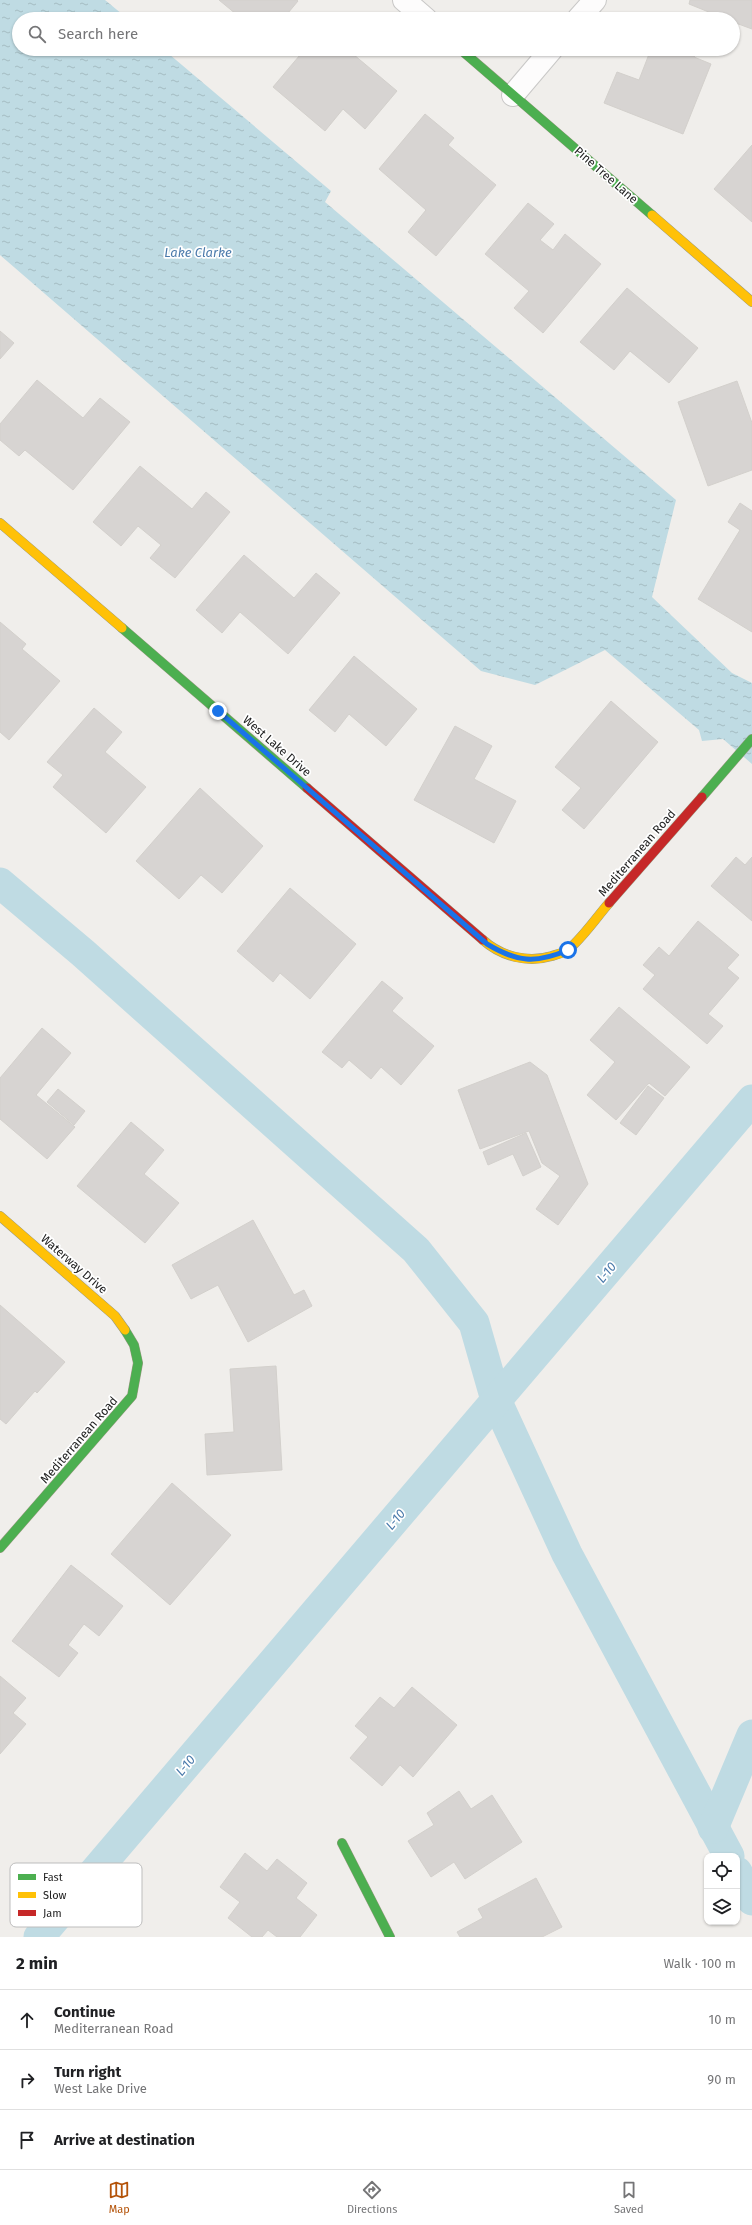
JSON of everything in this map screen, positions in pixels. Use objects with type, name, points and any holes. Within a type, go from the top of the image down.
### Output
[{"type":"street","points":[[404,0],[418,12]]},
{"type":"street","points":[[584,12],[595,0]]},
{"type":"street","name":"Pine Tree Lane","points":[[468,56],[752,302]]},
{"type":"street","points":[[513,95],[546,56]]},
{"type":"street","name":"West Lake Drive","points":[[0,522],[487,944],[505,955],[526,960]]},
{"type":"street","name":"Mediterranean Road","points":[[526,960],[548,958],[568,950],[728,769],[752,739]]},
{"type":"street","name":"Waterway Drive","points":[[0,1216],[115,1316],[130,1333]]},
{"type":"street","name":"Mediterranean Road","points":[[0,1548],[132,1396],[138,1375],[137,1354],[130,1333]]},
{"type":"street","points":[[342,1843],[390,1937]]},
{"type":"water","name":"Lake Clarke","points":[[0,0],[105,0],[120,12],[12,12],[12,56],[171,56],[331,191],[325,202],[676,500],[652,597],[732,673],[752,683],[752,764],[723,739],[702,741],[699,730],[605,650],[535,685],[481,671],[0,255]]},
{"type":"building","points":[[219,0],[298,1],[289,12],[234,12]]},
{"type":"building","points":[[690,0],[752,0],[752,29],[740,25],[740,12],[709,12],[689,4]]},
{"type":"building","points":[[299,56],[355,56],[397,91],[365,129],[343,109],[325,131],[273,87]]},
{"type":"building","points":[[648,56],[694,56],[711,64],[683,134],[604,103],[617,72],[639,80]]},
{"type":"building","points":[[425,114],[454,138],[448,145],[496,185],[436,256],[408,232],[426,210],[379,169]]},
{"type":"building","points":[[752,145],[752,222],[714,189]]},
{"type":"building","points":[[528,203],[554,224],[540,240],[553,250],[565,234],[601,264],[543,333],[514,308],[529,291],[485,254]]},
{"type":"building","points":[[627,288],[698,348],[669,383],[630,351],[614,370],[580,342]]},
{"type":"building","points":[[0,331],[14,343],[0,359]]},
{"type":"building","points":[[37,380],[83,418],[100,398],[130,422],[73,490],[25,450],[19,456],[0,440],[0,424]]},
{"type":"building","points":[[737,381],[752,423],[752,470],[708,486],[678,402]]},
{"type":"building","points":[[140,466],[192,509],[206,492],[230,512],[175,578],[150,558],[161,545],[138,526],[121,546],[93,522]]},
{"type":"building","points":[[740,503],[752,511],[752,632],[698,599],[740,530],[728,522]]},
{"type":"building","points":[[244,555],[294,598],[316,573],[340,593],[288,654],[240,612],[222,633],[196,610]]},
{"type":"building","points":[[0,622],[26,644],[22,649],[60,681],[9,740],[0,732]]},
{"type":"building","points":[[354,656],[417,709],[386,746],[349,714],[335,732],[309,710]]},
{"type":"building","points":[[611,701],[658,742],[584,829],[562,810],[581,788],[555,767]]},
{"type":"building","points":[[94,708],[122,732],[105,752],[146,787],[106,833],[53,787],[63,775],[47,762]]},
{"type":"building","points":[[455,726],[492,746],[474,779],[516,801],[494,843],[414,800]]},
{"type":"building","points":[[200,788],[263,846],[222,893],[201,875],[179,899],[136,861]]},
{"type":"building","points":[[736,857],[745,865],[752,857],[752,921],[711,886]]},
{"type":"building","points":[[290,888],[356,944],[310,999],[280,973],[273,982],[237,951]]},
{"type":"building","points":[[698,921],[739,955],[727,968],[739,978],[708,1014],[723,1026],[707,1044],[643,989],[655,975],[643,965],[659,947],[669,956]]},
{"type":"building","points":[[382,981],[403,998],[392,1011],[434,1046],[401,1085],[381,1067],[371,1079],[349,1060],[342,1068],[322,1052]]},
{"type":"building","points":[[619,1007],[690,1067],[665,1096],[649,1083],[616,1120],[587,1095],[615,1062],[590,1040]]},
{"type":"building","points":[[42,1028],[71,1053],[36,1095],[75,1127],[47,1159],[0,1119],[0,1078]]},
{"type":"building","points":[[530,1062],[547,1075],[588,1184],[558,1225],[536,1209],[560,1176],[542,1163],[529,1131],[480,1149],[458,1090]]},
{"type":"building","points":[[648,1086],[664,1098],[636,1135],[620,1123]]},
{"type":"building","points":[[58,1089],[85,1111],[74,1125],[47,1102]]},
{"type":"building","points":[[131,1122],[164,1150],[144,1174],[179,1203],[145,1243],[77,1186]]},
{"type":"building","points":[[526,1133],[541,1167],[523,1176],[513,1154],[488,1165],[483,1152]]},
{"type":"building","points":[[253,1220],[294,1295],[304,1290],[312,1306],[248,1342],[218,1285],[191,1299],[172,1265]]},
{"type":"building","points":[[0,1305],[65,1362],[37,1393],[35,1391],[6,1424],[0,1419]]},
{"type":"building","points":[[276,1366],[282,1470],[207,1475],[205,1434],[234,1432],[230,1369]]},
{"type":"building","points":[[172,1483],[231,1535],[170,1605],[111,1554]]},
{"type":"building","points":[[71,1565],[123,1606],[99,1636],[84,1624],[68,1645],[78,1653],[59,1677],[12,1641]]},
{"type":"building","points":[[0,1676],[26,1698],[13,1713],[26,1724],[0,1754]]},
{"type":"building","points":[[412,1687],[457,1725],[413,1777],[400,1765],[382,1786],[350,1758],[368,1737],[355,1726],[380,1697],[394,1708]]},
{"type":"building","points":[[459,1791],[471,1809],[492,1795],[522,1842],[465,1879],[454,1862],[431,1877],[408,1841],[434,1825],[427,1813]]},
{"type":"building","points":[[245,1853],[267,1871],[277,1859],[307,1883],[296,1898],[317,1915],[300,1937],[277,1937],[268,1930],[262,1937],[252,1937],[228,1918],[240,1902],[220,1887]]},
{"type":"building","points":[[536,1878],[562,1927],[542,1937],[460,1937],[457,1932],[483,1918],[478,1909]]},
{"type":"waterway","points":[[0,883],[83,953],[416,1250],[474,1323],[496,1400],[567,1554],[727,1853]]},
{"type":"waterway","name":"L-10","points":[[102,1863],[752,1100]]},
{"type":"waterway","points":[[713,1828],[752,1735]]},
{"type":"waterway","points":[[740,1878],[752,1900]]},
{"type":"waterway","name":"L-10","points":[[39,1937],[48,1927]]},
{"type":"traffic: fast","points":[[468,56],[652,215]]},
{"type":"traffic: fast","points":[[122,628],[307,788]]},
{"type":"traffic: fast","points":[[702,797],[752,739]]},
{"type":"traffic: fast","points":[[0,1548],[132,1396],[138,1363],[134,1345],[125,1330]]},
{"type":"traffic: fast","points":[[342,1843],[390,1937]]},
{"type":"traffic: slow","points":[[652,215],[752,302]]},
{"type":"traffic: slow","points":[[0,523],[122,628]]},
{"type":"traffic: slow","points":[[483,940],[498,951],[516,957],[534,959],[552,956],[565,952],[569,949],[585,933],[609,903]]},
{"type":"traffic: slow","points":[[0,1216],[115,1316],[125,1330]]},
{"type":"traffic: jam","points":[[307,788],[483,940]]},
{"type":"traffic: jam","points":[[609,903],[702,797]]},
{"type":"route","points":[[218,711],[487,944],[505,955],[526,960],[548,958],[568,950]]}]
